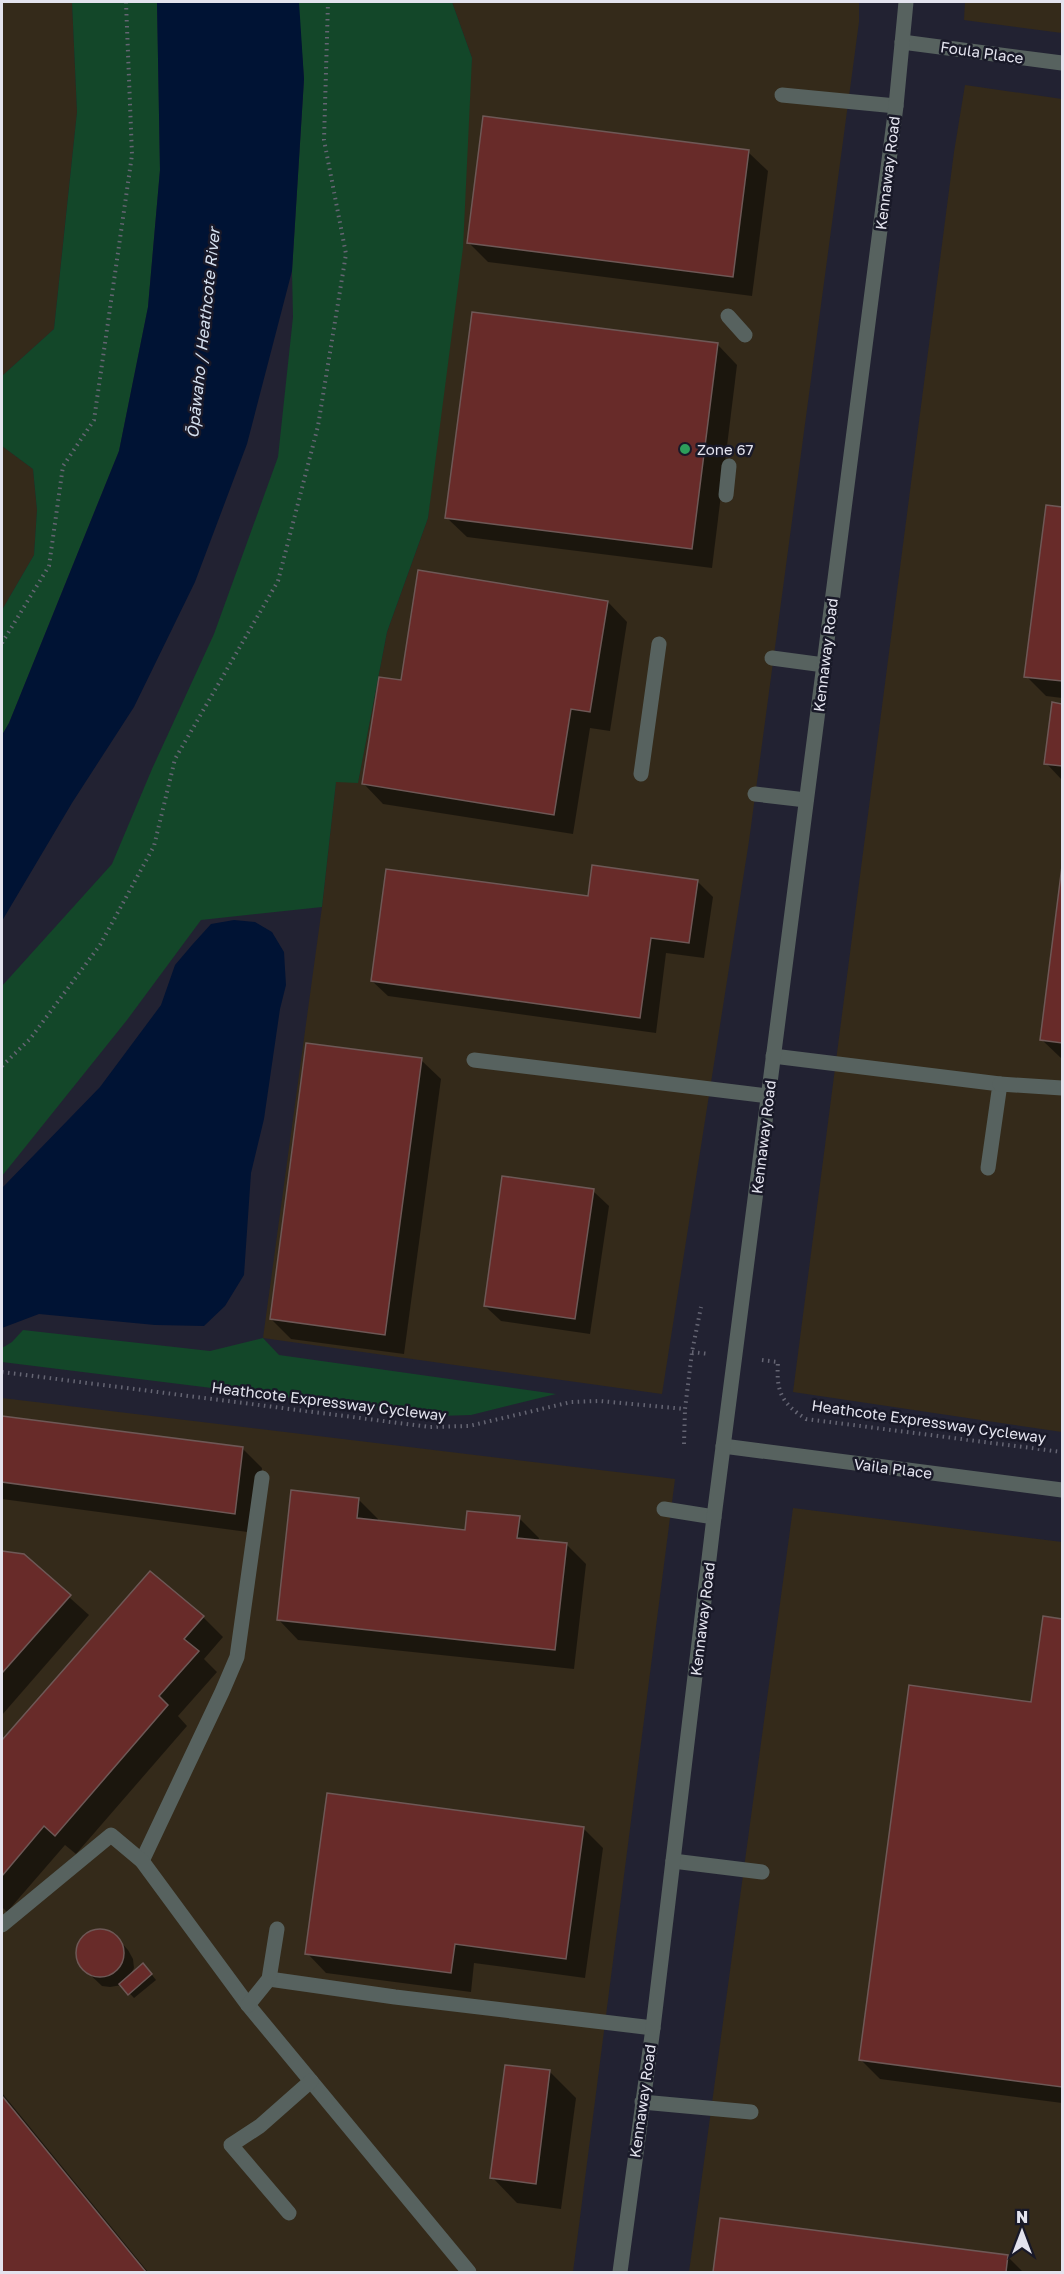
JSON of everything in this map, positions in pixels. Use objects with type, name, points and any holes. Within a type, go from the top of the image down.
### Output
[{"type":"street","name":"Kennaway Road","points":[[620,2272],[653,2028],[723,1446],[896,106],[906,2]]},
{"type":"street","name":"Foula Place","points":[[902,42],[1062,63]]},
{"type":"street","points":[[782,95],[896,106]]},
{"type":"street","points":[[728,316],[745,335]]},
{"type":"street","points":[[726,495],[729,466]]},
{"type":"street","points":[[641,774],[659,644]]},
{"type":"street","points":[[772,658],[824,664]]},
{"type":"street","points":[[755,794],[806,800]]},
{"type":"street","points":[[774,1056],[1000,1084],[1062,1088]]},
{"type":"street","points":[[474,1059],[768,1096]]},
{"type":"street","points":[[988,1168],[1000,1084]]},
{"type":"street","name":"Vaila Place","points":[[723,1446],[1062,1490]]},
{"type":"street","points":[[142,1862],[237,1657],[262,1479]]},
{"type":"street","points":[[664,1509],[714,1517]]},
{"type":"street","points":[[2,1924],[111,1835],[142,1862],[248,2005],[469,2272]]},
{"type":"street","points":[[673,1861],[762,1872]]},
{"type":"street","points":[[248,2005],[269,1980],[277,1929]]},
{"type":"street","points":[[269,1980],[653,2028]]},
{"type":"street","points":[[289,2213],[231,2145],[260,2126],[311,2081]]},
{"type":"street","points":[[642,2102],[751,2112]]},
{"type":"path","points":[[2,643],[49,566],[63,466],[94,420],[132,155],[126,2]]},
{"type":"path","points":[[2,1066],[30,1039],[100,945],[154,846],[175,759],[278,581],[318,426],[346,254],[324,140],[328,2]]},
{"type":"path","points":[[684,1444],[685,1409],[692,1352],[701,1307]]},
{"type":"path","points":[[692,1352],[709,1354]]},
{"type":"path","name":"Heathcote Expressway Cycleway","points":[[760,1360],[778,1362],[777,1381],[782,1398],[806,1419],[1062,1452]]},
{"type":"path","name":"Heathcote Expressway Cycleway","points":[[2,1372],[430,1427],[469,1426],[571,1401],[600,1401],[685,1409]]},
{"type":"shaded area","points":[[2,2],[72,2],[77,112],[54,329],[2,376]]},
{"type":"shaded area","points":[[452,2],[859,2],[859,22],[749,841],[662,1394],[263,1338],[322,907],[336,781],[358,782],[387,632],[428,518],[472,58]]},
{"type":"shaded area","points":[[965,2],[1062,2],[1062,33],[964,20]]},
{"type":"shaded area","points":[[965,85],[1062,99],[1062,1432],[793,1392],[954,152]]},
{"type":"shaded area","points":[[2,446],[33,469],[37,510],[34,555],[2,610]]},
{"type":"shaded area","points":[[2,1398],[675,1479],[573,2272],[2,2272]]},
{"type":"shaded area","points":[[793,1508],[1062,1542],[1062,2272],[689,2272]]},
{"type":"green space","points":[[72,2],[157,2],[160,170],[148,307],[119,451],[9,723],[2,735],[2,610],[34,555],[37,510],[33,469],[2,446],[2,376],[54,329],[77,112]]},
{"type":"green space","points":[[298,2],[452,2],[472,58],[463,248],[428,518],[387,632],[358,783],[336,782],[322,907],[201,920],[127,1020],[2,1176],[2,986],[112,864],[152,769],[214,634],[278,457],[293,317],[292,271],[304,79]]},
{"type":"green space","points":[[23,1330],[210,1351],[263,1338],[279,1355],[556,1394],[471,1415],[438,1416],[2,1362],[2,1348],[12,1342]]},
{"type":"water","name":"Ōpāwaho / Heathcote River","points":[[157,2],[299,2],[304,79],[292,271],[247,444],[195,582],[134,707],[72,803],[2,921],[2,735],[9,723],[119,451],[148,307],[160,170]]},
{"type":"water","points":[[234,920],[255,922],[272,932],[284,952],[286,985],[280,1009],[264,1119],[251,1173],[244,1275],[225,1306],[204,1326],[155,1325],[39,1314],[2,1328],[2,1188],[100,1087],[161,1005],[175,965],[192,945],[211,924]]},
{"type":"building","points":[[483,116],[749,150],[733,277],[467,243]]},
{"type":"building","points":[[472,312],[718,343],[692,549],[445,518]]},
{"type":"building","points":[[1046,505],[1062,507],[1062,681],[1024,677]]},
{"type":"building","points":[[418,570],[608,601],[590,712],[571,709],[554,815],[362,784],[379,677],[401,680]]},
{"type":"building","points":[[1052,702],[1062,704],[1062,766],[1044,764]]},
{"type":"building","points":[[592,865],[698,880],[689,943],[651,938],[640,1018],[371,981],[386,869],[588,896]]},
{"type":"building","points":[[1062,866],[1062,1043],[1040,1040]]},
{"type":"building","points":[[306,1043],[422,1058],[385,1335],[270,1319]]},
{"type":"building","points":[[502,1176],[594,1189],[575,1319],[484,1306]]},
{"type":"building","points":[[2,1416],[243,1447],[235,1514],[2,1482]]},
{"type":"building","points":[[291,1490],[359,1498],[357,1518],[465,1530],[467,1511],[520,1516],[517,1538],[567,1543],[555,1650],[277,1620]]},
{"type":"building","points":[[2,1551],[24,1554],[71,1595],[2,1673]]},
{"type":"building","points":[[150,1571],[204,1616],[184,1639],[199,1651],[159,1696],[168,1705],[55,1836],[44,1826],[2,1876],[2,1740]]},
{"type":"building","points":[[1043,1616],[1062,1619],[1062,2087],[859,2060],[909,1685],[1031,1702]]},
{"type":"building","points":[[327,1793],[584,1827],[566,1959],[455,1944],[451,1973],[305,1954]]},
{"type":"building","points":[[95,1929],[105,1929],[117,1936],[124,1948],[124,1958],[117,1970],[105,1977],[95,1977],[80,1966],[76,1958],[76,1948],[87,1933]]},
{"type":"building","points":[[143,1963],[152,1974],[128,1995],[119,1984]]},
{"type":"building","points":[[505,2065],[550,2070],[536,2184],[490,2178]]},
{"type":"building","points":[[2,2096],[146,2272],[2,2272]]},
{"type":"building","points":[[720,2218],[1008,2255],[1006,2272],[713,2272]]},
{"type":"place","name":"Zone 67","points":[[685,449]]}]
